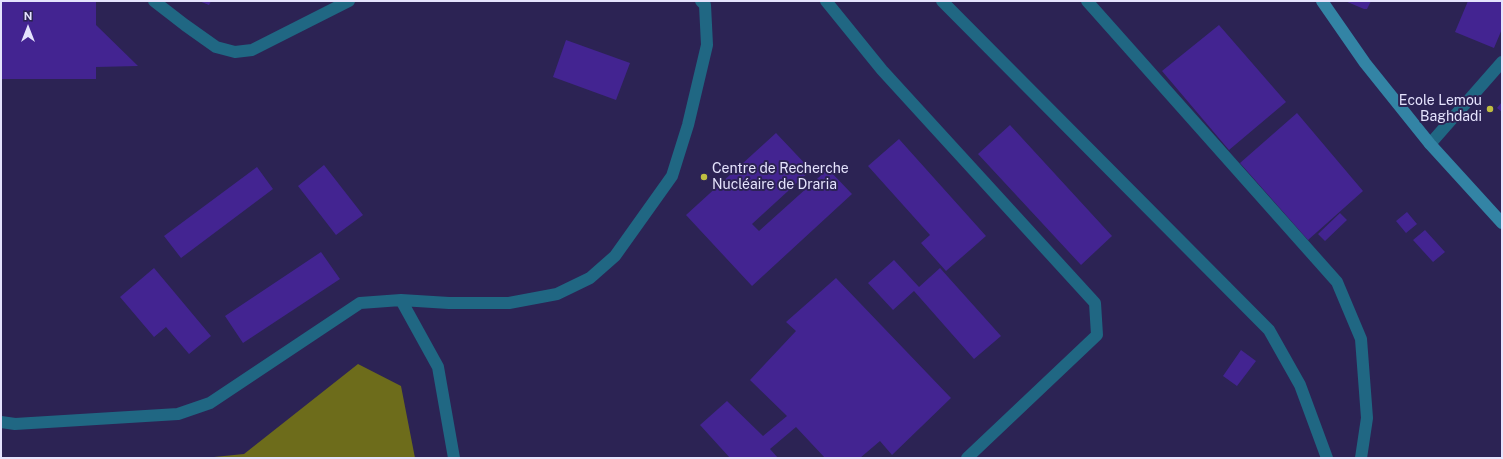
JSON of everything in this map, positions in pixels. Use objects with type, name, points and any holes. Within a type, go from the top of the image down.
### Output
[{"type":"main road","points":[[1322,1],[1365,64],[1430,144],[1502,223]]},
{"type":"street","points":[[154,1],[216,47],[235,52],[252,50],[349,1]]},
{"type":"street","points":[[826,1],[882,70],[1095,303],[1097,335],[967,458]]},
{"type":"street","points":[[942,1],[1269,330],[1300,385],[1327,458]]},
{"type":"street","points":[[1087,1],[1337,282],[1361,338],[1367,418],[1361,458]]},
{"type":"street","points":[[1,422],[15,424],[178,414],[210,403],[360,303],[401,300],[449,303],[509,303],[557,294],[590,278],[615,256],[672,176],[688,125],[707,45],[707,2]]},
{"type":"street","points":[[1430,144],[1502,62]]},
{"type":"street","points":[[401,300],[438,367],[454,458]]},
{"type":"shaded area","points":[[358,364],[401,386],[415,458],[204,458],[244,454]]},
{"type":"building","points":[[1,1],[96,1],[96,25],[138,66],[96,67],[96,79],[1,79]]},
{"type":"building","points":[[199,1],[211,1],[209,5]]},
{"type":"building","points":[[1345,1],[1371,1],[1367,9],[1364,9]]},
{"type":"building","points":[[1468,1],[1502,1],[1502,29],[1494,48],[1455,32]]},
{"type":"building","points":[[1219,25],[1286,102],[1229,150],[1162,71]]},
{"type":"building","points":[[566,40],[630,63],[616,100],[553,77]]},
{"type":"building","points":[[1502,102],[1502,112],[1497,108]]},
{"type":"building","points":[[1297,113],[1363,191],[1308,240],[1240,163]]},
{"type":"building","points":[[1010,125],[1112,236],[1081,265],[978,154]]},
{"type":"building","points":[[776,133],[811,170],[752,224],[759,231],[828,169],[852,194],[752,286],[686,215]]},
{"type":"building","points":[[899,139],[986,236],[946,271],[921,243],[930,235],[868,166]]},
{"type":"building","points":[[324,165],[363,215],[336,235],[298,186]]},
{"type":"building","points":[[257,167],[273,189],[181,258],[164,236]]},
{"type":"building","points":[[1407,212],[1417,224],[1406,233],[1396,221]]},
{"type":"building","points":[[1340,213],[1347,220],[1325,241],[1318,234]]},
{"type":"building","points":[[1425,230],[1445,252],[1433,262],[1413,240]]},
{"type":"building","points":[[321,252],[340,279],[243,343],[225,316]]},
{"type":"building","points":[[894,260],[919,287],[940,268],[1001,336],[974,359],[914,291],[893,310],[868,283]]},
{"type":"building","points":[[154,268],[211,336],[189,354],[166,327],[154,337],[120,297]]},
{"type":"building","points":[[836,278],[951,398],[892,455],[880,441],[860,458],[825,458],[796,427],[770,449],[778,458],[730,458],[700,425],[727,401],[763,436],[787,416],[750,380],[796,331],[786,322]]},
{"type":"building","points":[[1241,350],[1256,361],[1237,386],[1223,376]]},
{"type":"place","name":"Ecole Lemou Baghdadi","points":[[1490,109]]},
{"type":"place","name":"Centre de Recherche Nucléaire de Draria","points":[[704,177]]}]
